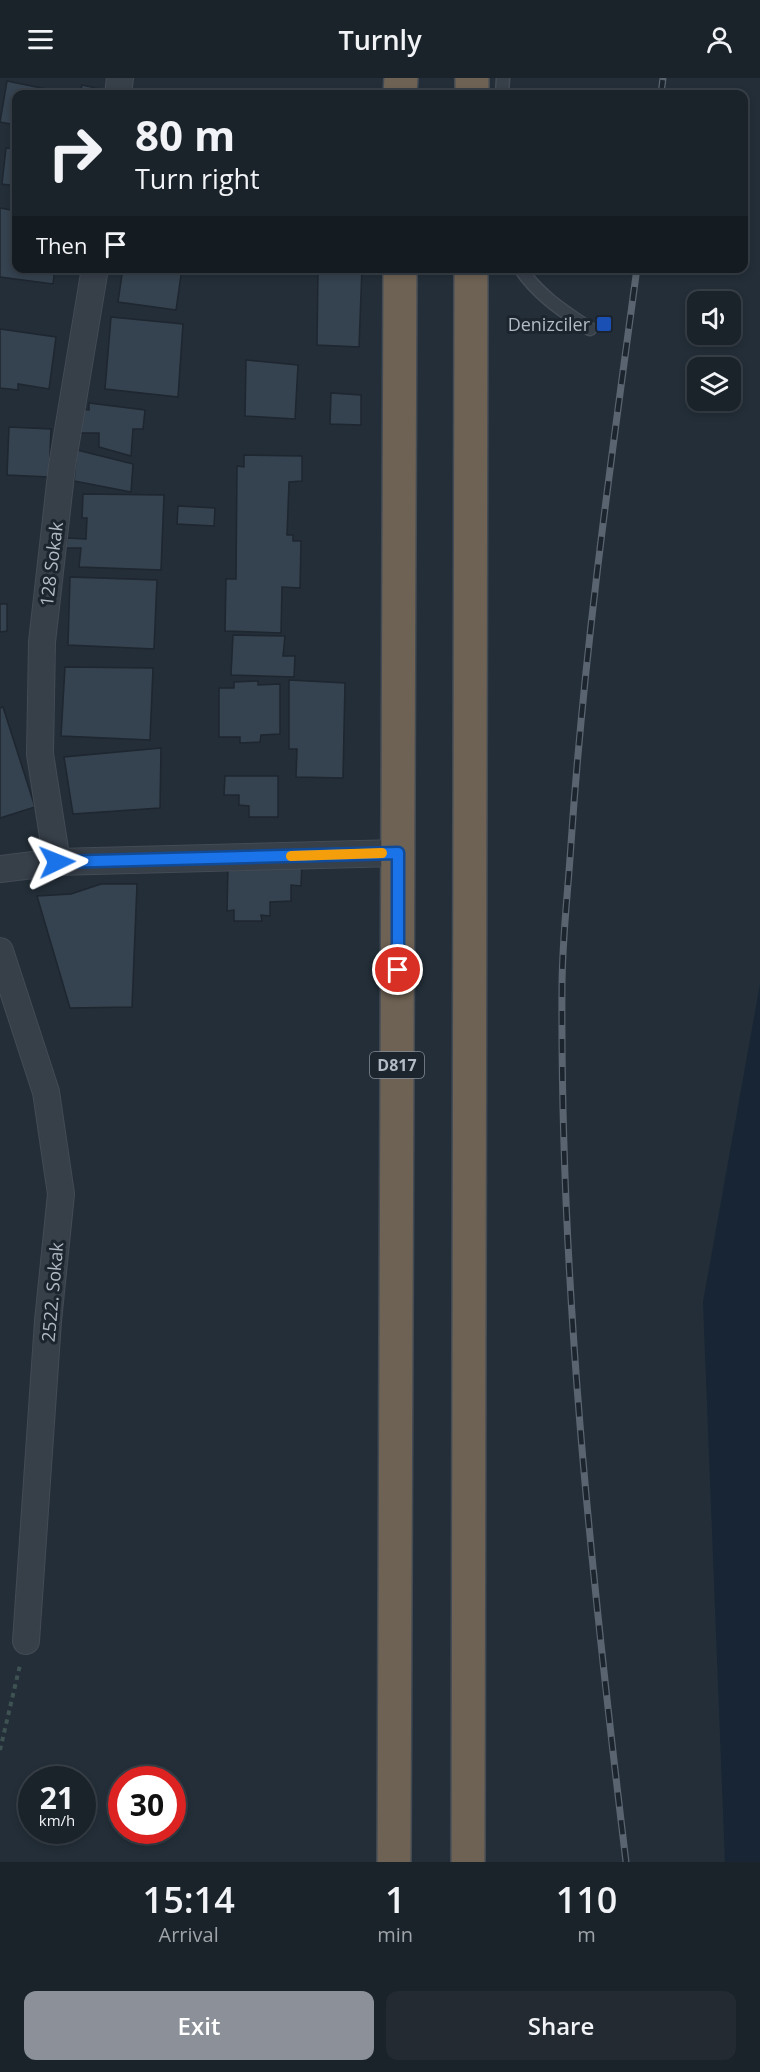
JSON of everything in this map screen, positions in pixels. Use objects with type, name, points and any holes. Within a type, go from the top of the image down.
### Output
[{"type":"highway","name":"D817","points":[[394,1862],[400,273]]},
{"type":"highway","points":[[468,1862],[471,273]]},
{"type":"street","name":"128 Sokak","points":[[57,862],[40,754],[42,642],[63,466],[94,273]]},
{"type":"street","points":[[0,869],[57,862],[398,853]]},
{"type":"street","name":"2522. Sokak","points":[[0,951],[45,1092],[61,1194],[48,1322],[26,1641]]},
{"type":"lane","points":[[523,273],[530,284],[554,306],[590,329]]},
{"type":"path","points":[[0,1750],[26,1641]]},
{"type":"water","points":[[760,984],[760,1862],[725,1862],[703,1302]]},
{"type":"building","points":[[7,81],[51,90],[12,90],[12,124],[0,122]]},
{"type":"building","points":[[82,85],[105,90],[81,90]]},
{"type":"building","points":[[6,148],[12,149],[12,185],[2,184]]},
{"type":"building","points":[[0,208],[12,210],[12,273],[54,273],[53,284],[0,277]]},
{"type":"building","points":[[122,273],[181,273],[176,310],[118,302]]},
{"type":"building","points":[[318,273],[362,273],[359,347],[317,345]]},
{"type":"building","points":[[111,317],[183,324],[178,397],[105,389]]},
{"type":"building","points":[[0,329],[56,337],[49,389],[18,384],[18,390],[0,388]]},
{"type":"building","points":[[246,360],[298,365],[295,419],[245,416]]},
{"type":"building","points":[[331,393],[361,395],[361,425],[330,424]]},
{"type":"building","points":[[89,403],[145,410],[143,429],[133,429],[131,456],[99,447],[99,433],[81,433],[81,409],[89,410]]},
{"type":"building","points":[[9,427],[51,429],[49,477],[7,475]]},
{"type":"building","points":[[77,450],[133,464],[131,492],[74,481]]},
{"type":"building","points":[[244,455],[302,456],[302,481],[289,482],[287,535],[293,535],[293,541],[301,541],[300,588],[282,587],[281,633],[225,631],[226,579],[236,579],[237,466],[244,467]]},
{"type":"building","points":[[83,494],[164,495],[161,570],[79,567],[81,548],[66,548],[67,538],[86,539],[87,518],[82,518]]},
{"type":"building","points":[[178,506],[215,508],[214,526],[177,524]]},
{"type":"building","points":[[70,577],[157,580],[154,649],[68,645]]},
{"type":"building","points":[[0,604],[7,604],[7,631],[0,632]]},
{"type":"building","points":[[233,635],[285,636],[283,656],[295,656],[294,677],[231,675]]},
{"type":"building","points":[[65,667],[153,668],[150,740],[61,736]]},
{"type":"building","points":[[289,680],[345,683],[343,778],[296,777],[297,749],[289,749]]},
{"type":"building","points":[[258,681],[258,685],[280,684],[280,734],[261,735],[260,742],[240,743],[240,737],[219,737],[219,688],[234,688],[234,682]]},
{"type":"building","points":[[3,707],[35,807],[0,818],[0,708]]},
{"type":"building","points":[[161,748],[160,808],[73,814],[64,757]]},
{"type":"building","points":[[225,776],[278,776],[278,817],[249,817],[249,806],[239,805],[239,795],[224,795]]},
{"type":"building","points":[[302,861],[301,886],[291,885],[291,901],[270,902],[270,916],[261,915],[262,921],[234,921],[234,910],[227,911],[228,866]]},
{"type":"building","points":[[101,884],[137,884],[132,1007],[70,1008],[37,896],[71,894]]},
{"type":"railway","points":[[662,90],[663,78]]},
{"type":"railway","points":[[626,1862],[590,1535],[572,1317],[566,1207],[562,988],[565,916],[583,700],[599,556],[636,273]]},
{"type":"slow traffic","points":[[291,856],[382,853]]},
{"type":"place","name":"Denizciler","points":[[604,324]]},
{"type":"route","points":[[57,862],[398,853],[398,970]]}]
